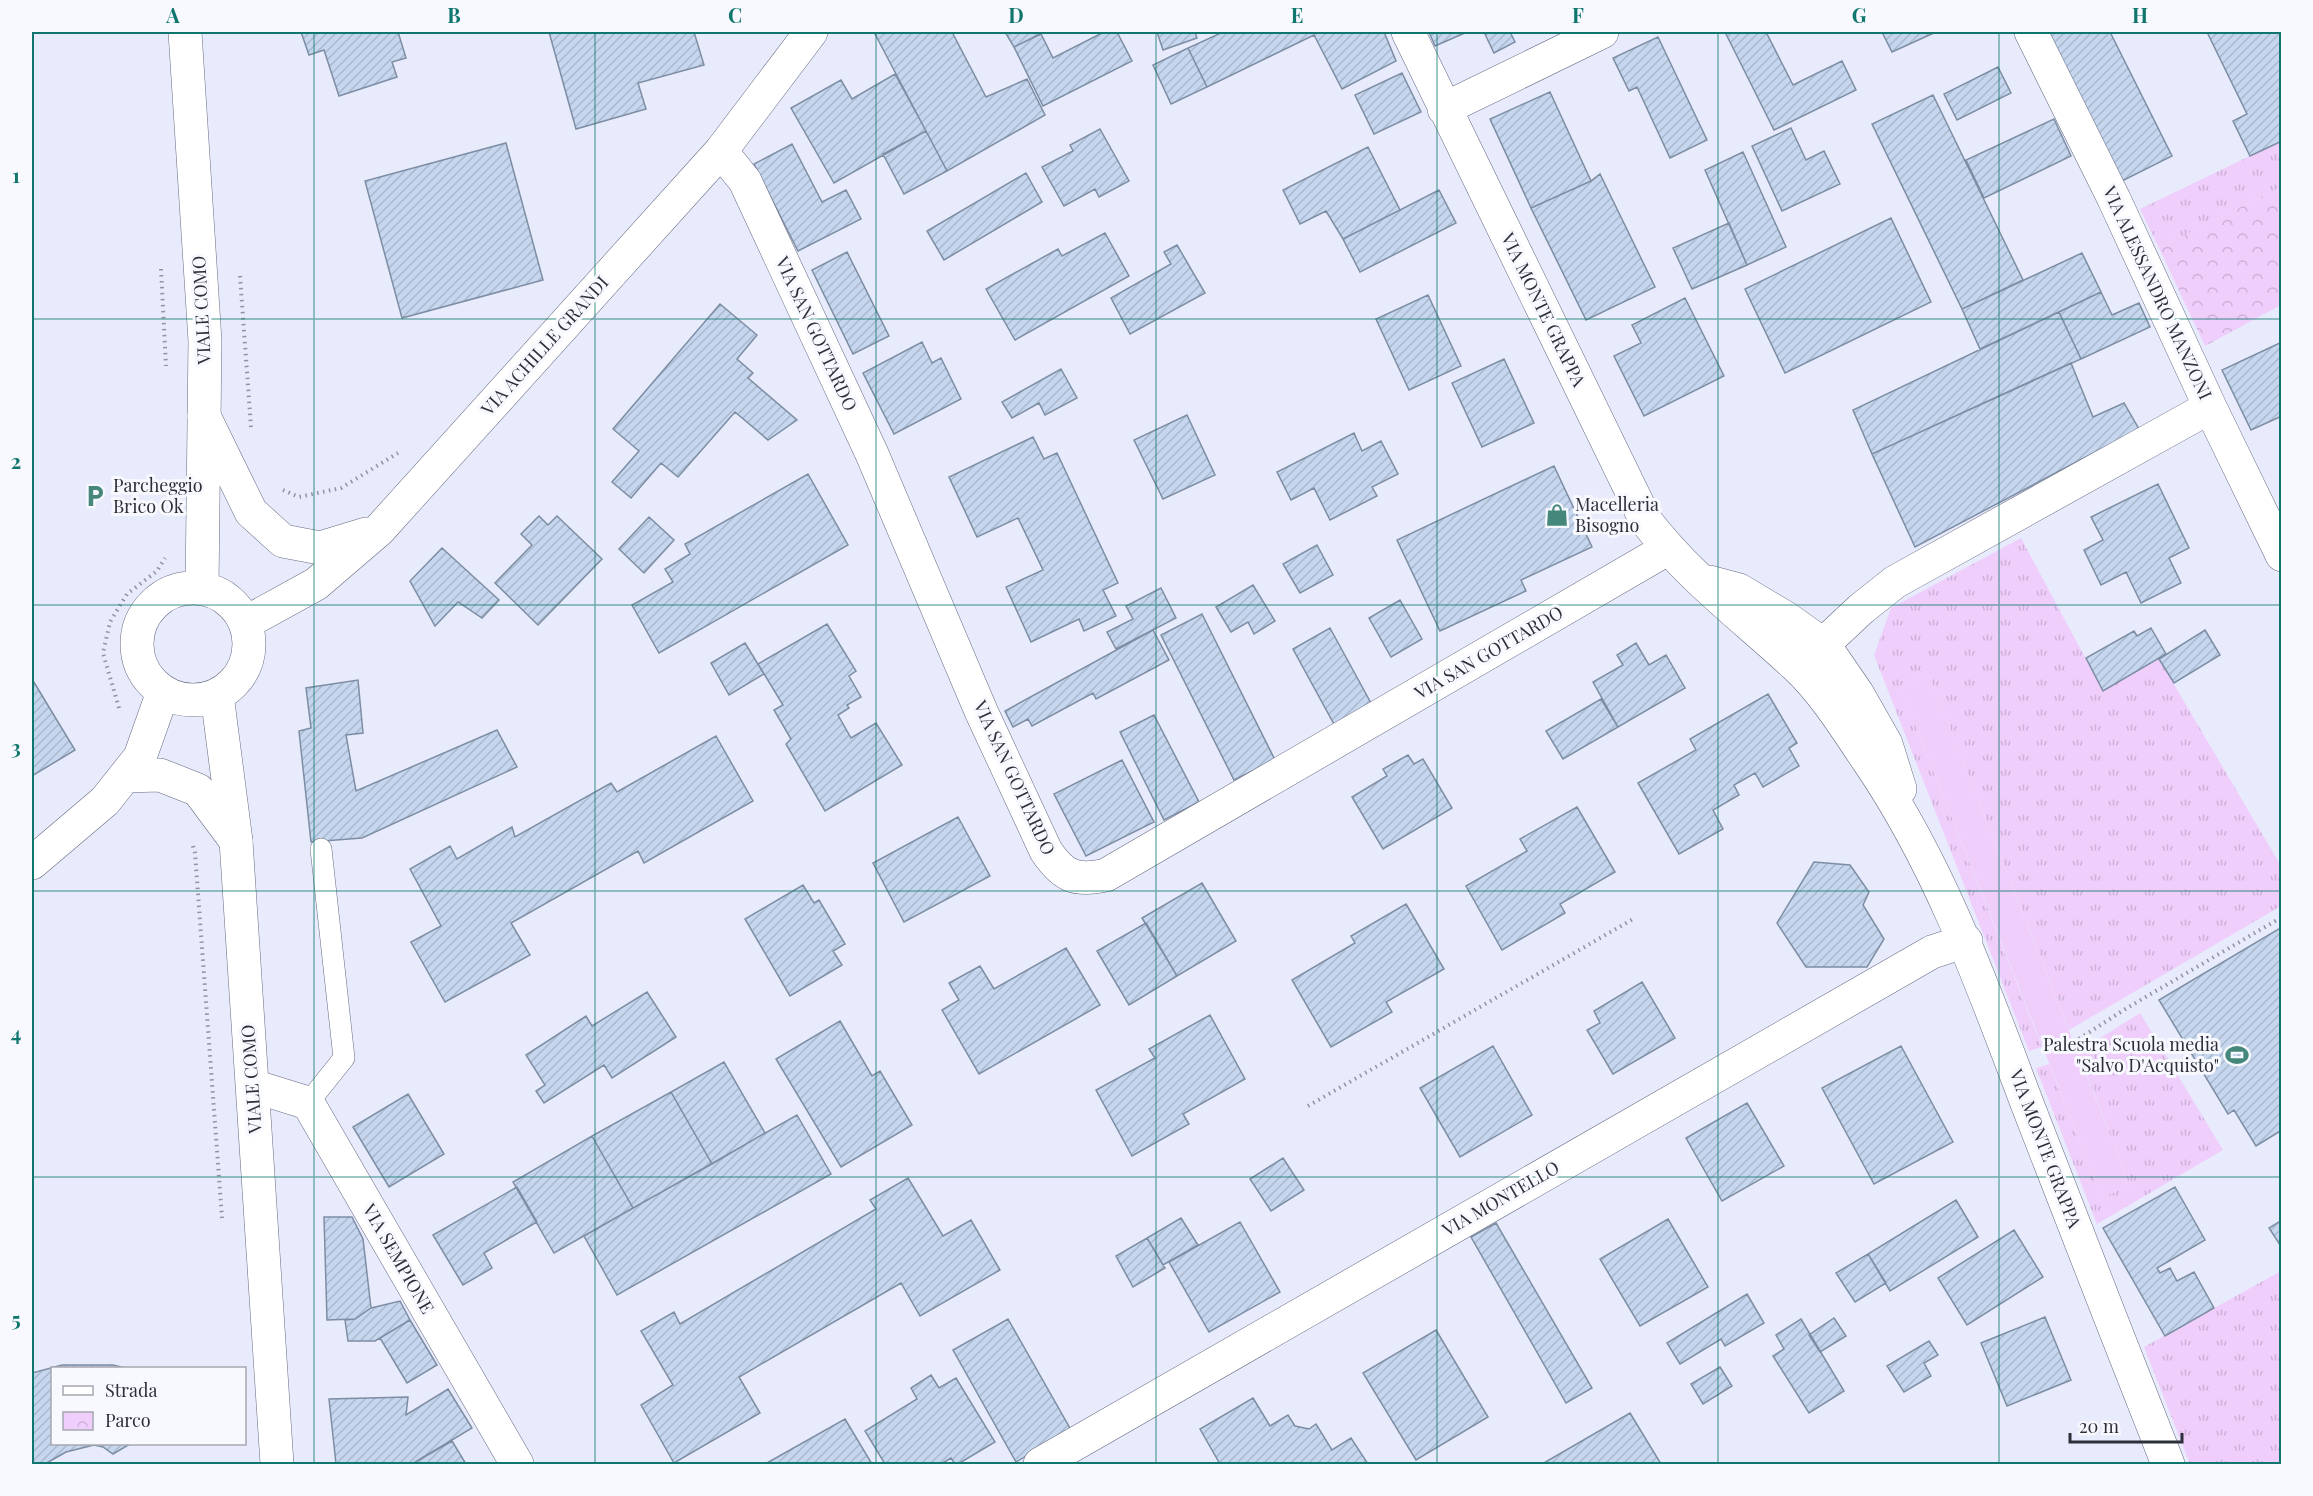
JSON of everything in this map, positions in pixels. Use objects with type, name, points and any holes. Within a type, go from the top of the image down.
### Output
[{"type":"street","name":"VIALE COMO","points":[[185,32],[205,341],[202,588]]},
{"type":"street","name":"VIA ACHILLE GRANDI","points":[[245,623],[316,584],[379,530],[722,152],[811,32]]},
{"type":"street","name":"VIA MONTE GRAPPA","points":[[1408,32],[1646,521],[1668,549],[1696,578],[1798,668],[1822,696],[1870,763],[1916,836],[1966,941],[2168,1464]]},
{"type":"street","points":[[1444,109],[1602,32]]},
{"type":"street","name":"VIA ALESSANDRO MANZONI","points":[[2031,32],[2114,199],[2210,407],[2282,555]]},
{"type":"street","name":"VIA SAN GOTTARDO","points":[[722,152],[745,182],[872,454],[981,711],[1046,851],[1057,867],[1072,876],[1088,879],[1106,875],[1668,549]]},
{"type":"street","points":[[1798,668],[1861,609],[1894,582],[2210,407]]},
{"type":"street","points":[[204,416],[251,512],[283,541],[320,548],[379,530]]},
{"type":"street","name":"VIA MONTE GRAPPA","points":[[1696,578],[1739,590],[1786,618],[1824,645],[1857,693],[1886,744],[1916,836]]},
{"type":"street","points":[[202,588],[226,599],[236,608],[245,623],[249,639],[248,657],[242,672],[231,685],[217,695],[201,700],[182,699],[164,692],[149,680],[140,663],[137,643],[140,625],[149,608],[164,595],[182,589],[202,588]]},
{"type":"street","points":[[32,863],[105,801],[140,758],[164,692]]},
{"type":"street","name":"VIALE COMO","points":[[217,695],[236,841],[277,1464]]},
{"type":"street","points":[[125,776],[160,775],[198,790],[236,841]]},
{"type":"street","name":"VIA MONTELLO","points":[[1040,1464],[1932,952],[1966,941]]},
{"type":"street","points":[[252,1086],[308,1103]]},
{"type":"street","name":"VIA SEMPIONE","points":[[308,1103],[517,1464]]},
{"type":"lane","points":[[308,1103],[344,1058],[321,849]]},
{"type":"path","points":[[161,263],[166,368]]},
{"type":"path","points":[[239,265],[251,428]]},
{"type":"path","points":[[279,489],[299,497],[341,488],[401,451]]},
{"type":"path","points":[[122,715],[103,653],[110,621],[127,594],[157,570],[166,555]]},
{"type":"path","points":[[191,843],[195,853],[222,1220]]},
{"type":"path","points":[[2074,1042],[2127,1008],[2282,917]]},
{"type":"path","points":[[1308,1106],[1635,918]]},
{"type":"green space","points":[[2281,141],[2281,187],[2159,248],[2140,209]]},
{"type":"green space","points":[[2281,187],[2281,305],[2205,346],[2159,248]]},
{"type":"green space","points":[[2021,538],[2103,691],[2159,659],[2281,866],[2281,906],[2069,1030],[1929,675],[1900,686],[2042,1047],[2029,1051],[1874,655],[1891,608]]},
{"type":"green space","points":[[1929,675],[2130,1186],[2102,1197],[1900,686]]},
{"type":"green space","points":[[2140,1013],[2223,1150],[2097,1224],[2036,1068],[2049,1064],[2102,1197],[2130,1186],[2078,1052]]},
{"type":"green space","points":[[2281,1271],[2281,1464],[2190,1464],[2144,1347]]},
{"type":"building","points":[[301,32],[398,32],[406,58],[392,62],[397,77],[339,96],[324,50],[309,55]]},
{"type":"building","points":[[549,32],[694,32],[704,65],[638,83],[646,109],[576,129]]},
{"type":"building","points":[[874,32],[952,32],[986,97],[1027,79],[1045,115],[947,171]]},
{"type":"building","points":[[1005,32],[1044,32],[1014,47]]},
{"type":"building","points":[[1104,32],[1117,32],[1132,61],[1043,106],[1014,47],[1041,34],[1053,58]]},
{"type":"building","points":[[1157,32],[1195,32],[1197,38],[1163,50]]},
{"type":"building","points":[[1223,32],[1384,32],[1396,61],[1342,89],[1314,35],[1207,87],[1188,48]]},
{"type":"building","points":[[1429,32],[1467,32],[1435,46]]},
{"type":"building","points":[[1484,32],[1510,32],[1515,42],[1494,53]]},
{"type":"building","points":[[1725,32],[1766,32],[1793,85],[1842,61],[1856,90],[1774,130]]},
{"type":"building","points":[[1882,32],[1936,32],[1892,52]]},
{"type":"building","points":[[2038,32],[2110,32],[2172,156],[2114,185]]},
{"type":"building","points":[[2207,32],[2282,32],[2282,141],[2250,156],[2233,121],[2247,114]]},
{"type":"building","points":[[1658,37],[1707,140],[1670,158],[1637,87],[1629,91],[1613,58]]},
{"type":"building","points":[[1188,48],[1207,87],[1171,104],[1153,65]]},
{"type":"building","points":[[1998,67],[2011,93],[1957,120],[1944,94]]},
{"type":"building","points":[[1402,73],[1421,112],[1374,134],[1355,95]]},
{"type":"building","points":[[895,74],[926,131],[834,183],[791,108],[841,80],[852,99]]},
{"type":"building","points":[[1550,92],[1591,181],[1531,208],[1490,119]]},
{"type":"building","points":[[1933,95],[2023,280],[1962,309],[1872,124]]},
{"type":"building","points":[[2054,119],[2071,156],[1984,198],[1966,160]]},
{"type":"building","points":[[1791,128],[1806,160],[1824,151],[1840,184],[1782,211],[1752,146]]},
{"type":"building","points":[[1100,129],[1129,181],[1099,197],[1095,189],[1064,206],[1042,167],[1073,151],[1070,145]]},
{"type":"building","points":[[926,131],[947,171],[904,194],[883,154]]},
{"type":"building","points":[[506,143],[543,280],[402,318],[365,181]]},
{"type":"building","points":[[792,144],[822,202],[846,190],[861,219],[798,251],[754,164]]},
{"type":"building","points":[[1368,147],[1400,210],[1343,239],[1326,211],[1300,224],[1283,190]]},
{"type":"building","points":[[1743,152],[1786,247],[1747,265],[1705,170]]},
{"type":"building","points":[[1026,173],[1042,202],[944,260],[927,231]]},
{"type":"building","points":[[1600,174],[1655,287],[1586,320],[1531,208],[1591,181]]},
{"type":"building","points":[[1439,190],[1456,223],[1360,272],[1343,239]]},
{"type":"building","points":[[1891,218],[1931,302],[1785,373],[1745,289]]},
{"type":"building","points":[[1729,223],[1747,265],[1692,289],[1673,248]]},
{"type":"building","points":[[1105,233],[1129,276],[1015,340],[986,289],[1058,249],[1062,256]]},
{"type":"building","points":[[1177,245],[1205,293],[1130,334],[1111,298],[1171,264],[1164,252]]},
{"type":"building","points":[[847,252],[889,336],[853,354],[812,270]]},
{"type":"building","points":[[2082,253],[2101,292],[1980,349],[1962,309]]},
{"type":"building","points":[[2101,292],[2112,315],[2139,303],[2150,327],[2081,359],[2059,312]]},
{"type":"building","points":[[1428,295],[1461,366],[1409,390],[1376,319]]},
{"type":"building","points":[[1685,298],[1724,376],[1644,416],[1614,356],[1641,343],[1632,325]]},
{"type":"building","points":[[720,304],[757,335],[737,359],[753,373],[748,378],[797,420],[768,440],[735,412],[678,477],[661,463],[631,498],[612,482],[639,451],[613,429]]},
{"type":"building","points":[[2059,312],[2081,359],[1872,454],[1853,410]]},
{"type":"building","points":[[922,342],[932,363],[941,358],[961,399],[894,434],[863,373]]},
{"type":"building","points":[[2282,342],[2282,416],[2251,430],[2222,370]]},
{"type":"building","points":[[1504,359],[1534,423],[1482,447],[1452,383]]},
{"type":"building","points":[[2071,363],[2093,417],[2124,403],[2139,429],[1915,547],[1872,454]]},
{"type":"building","points":[[1061,369],[1077,398],[1045,415],[1039,403],[1012,418],[1002,402]]},
{"type":"building","points":[[1187,415],[1215,475],[1163,499],[1134,440]]},
{"type":"building","points":[[1354,433],[1362,451],[1381,441],[1398,474],[1372,487],[1377,496],[1330,520],[1314,488],[1291,500],[1277,472]]},
{"type":"building","points":[[1033,437],[1044,459],[1057,453],[1118,583],[1103,590],[1116,616],[1084,631],[1079,619],[1031,642],[1006,587],[1043,570],[1018,518],[977,537],[949,477]]},
{"type":"building","points":[[1554,466],[1592,547],[1521,580],[1526,591],[1440,631],[1397,540]]},
{"type":"building","points":[[808,474],[848,545],[659,653],[632,605],[673,582],[665,569],[690,554],[685,544]]},
{"type":"building","points":[[2158,484],[2189,548],[2169,558],[2181,583],[2141,603],[2126,572],[2101,585],[2084,550],[2103,540],[2091,517]]},
{"type":"building","points":[[539,516],[548,525],[557,516],[602,559],[538,625],[495,583],[532,545],[521,534]]},
{"type":"building","points":[[649,517],[674,540],[644,573],[619,549]]},
{"type":"building","points":[[1317,545],[1333,575],[1300,593],[1283,564]]},
{"type":"building","points":[[442,548],[499,600],[482,618],[458,602],[435,626],[410,581]]},
{"type":"building","points":[[1253,585],[1275,621],[1254,634],[1248,622],[1231,632],[1216,607]]},
{"type":"building","points":[[1161,588],[1176,618],[1116,649],[1107,632],[1133,619],[1126,606]]},
{"type":"building","points":[[1400,600],[1422,639],[1391,657],[1369,618]]},
{"type":"building","points":[[1202,614],[1275,760],[1234,780],[1161,635]]},
{"type":"building","points":[[827,624],[856,671],[849,676],[861,697],[847,705],[849,708],[838,715],[851,738],[876,723],[902,765],[825,811],[786,744],[791,739],[774,710],[783,705],[758,664]]},
{"type":"building","points":[[1330,628],[1372,705],[1335,726],[1293,649]]},
{"type":"building","points":[[2151,628],[2166,654],[2103,691],[2086,658],[2134,631],[2137,636]]},
{"type":"building","points":[[1153,630],[1169,660],[1096,699],[1093,693],[1032,726],[1028,719],[1013,727],[1005,711]]},
{"type":"building","points":[[2205,630],[2220,655],[2174,683],[2159,659]]},
{"type":"building","points":[[745,643],[764,674],[729,695],[711,663]]},
{"type":"building","points":[[1636,643],[1649,665],[1666,655],[1685,688],[1618,727],[1593,682],[1623,665],[1617,655]]},
{"type":"building","points":[[32,679],[75,750],[32,776]]},
{"type":"building","points":[[358,680],[363,733],[346,735],[356,791],[497,730],[517,767],[362,838],[311,842],[299,731],[311,728],[306,688]]},
{"type":"building","points":[[1768,694],[1797,743],[1789,748],[1799,766],[1763,787],[1755,773],[1734,785],[1739,795],[1713,810],[1723,829],[1679,854],[1638,783],[1696,750],[1690,739]]},
{"type":"building","points":[[1601,699],[1618,727],[1563,759],[1546,731]]},
{"type":"building","points":[[1154,715],[1199,802],[1164,820],[1120,732]]},
{"type":"building","points":[[716,736],[753,801],[644,863],[638,851],[511,923],[530,955],[445,1002],[411,942],[441,926],[410,869],[450,846],[457,859],[512,827],[515,837],[611,783],[617,792]]},
{"type":"building","points":[[1408,755],[1414,764],[1423,759],[1452,808],[1383,849],[1352,797],[1387,776],[1383,769]]},
{"type":"building","points":[[1122,760],[1154,822],[1086,856],[1054,794]]},
{"type":"building","points":[[1577,807],[1615,872],[1560,904],[1565,913],[1502,950],[1466,886],[1527,851],[1520,839]]},
{"type":"building","points":[[958,817],[990,876],[904,922],[873,863]]},
{"type":"building","points":[[1814,862],[1850,865],[1869,892],[1863,905],[1884,939],[1867,967],[1806,967],[1777,923]]},
{"type":"building","points":[[1202,883],[1236,941],[1177,976],[1142,918]]},
{"type":"building","points":[[803,885],[814,903],[819,900],[845,944],[833,951],[842,965],[790,996],[745,919]]},
{"type":"building","points":[[1406,904],[1444,969],[1386,1002],[1392,1012],[1331,1047],[1292,980],[1355,943],[1351,936]]},
{"type":"building","points":[[1146,923],[1177,976],[1129,1005],[1097,951]]},
{"type":"building","name":"Palestra Scuola media \"Salvo D'Acquisto\"","points":[[2282,927],[2282,1130],[2256,1146],[2234,1110],[2228,1114],[2159,1000]]},
{"type":"building","points":[[1066,948],[1100,1005],[979,1074],[942,1010],[959,1000],[949,983],[980,966],[994,989]]},
{"type":"building","points":[[1642,982],[1675,1038],[1613,1074],[1587,1030],[1600,1023],[1594,1011]]},
{"type":"building","points":[[647,992],[676,1037],[612,1078],[604,1065],[544,1103],[536,1091],[545,1085],[526,1055],[586,1016],[592,1026]]},
{"type":"building","points":[[1210,1015],[1245,1079],[1183,1114],[1189,1124],[1132,1156],[1096,1090],[1155,1058],[1149,1049]]},
{"type":"building","points":[[840,1021],[872,1076],[880,1071],[912,1125],[841,1167],[776,1059]]},
{"type":"building","points":[[1493,1046],[1532,1115],[1460,1157],[1420,1088]]},
{"type":"building","points":[[1901,1046],[1953,1142],[1874,1184],[1822,1088]]},
{"type":"building","points":[[724,1062],[765,1133],[712,1164],[671,1092]]},
{"type":"building","points":[[671,1092],[712,1164],[633,1208],[592,1136]]},
{"type":"building","points":[[408,1094],[444,1154],[389,1187],[353,1127]]},
{"type":"building","points":[[1747,1103],[1784,1166],[1722,1201],[1686,1138]]},
{"type":"building","points":[[797,1115],[831,1174],[617,1295],[584,1236]]},
{"type":"building","points":[[592,1136],[633,1208],[554,1253],[513,1182]]},
{"type":"building","points":[[1283,1158],[1304,1190],[1271,1211],[1250,1179]]},
{"type":"building","points":[[908,1178],[943,1236],[971,1220],[1000,1270],[920,1316],[901,1283],[739,1377],[760,1413],[674,1463],[641,1405],[673,1385],[641,1331],[674,1312],[680,1324],[876,1209],[870,1200]]},
{"type":"building","points":[[517,1187],[537,1222],[484,1253],[492,1268],[463,1285],[433,1235]]},
{"type":"building","points":[[2175,1187],[2205,1240],[2157,1268],[2160,1273],[2170,1268],[2177,1281],[2194,1272],[2214,1308],[2165,1336],[2103,1228]]},
{"type":"building","points":[[1956,1200],[1978,1237],[1890,1291],[1868,1254]]},
{"type":"building","points":[[324,1217],[352,1217],[363,1239],[371,1308],[355,1319],[327,1320]]},
{"type":"building","points":[[1181,1218],[1198,1245],[1163,1265],[1147,1238]]},
{"type":"building","points":[[1668,1219],[1708,1287],[1640,1326],[1600,1259]]},
{"type":"building","points":[[2282,1220],[2282,1248],[2269,1228]]},
{"type":"building","points":[[1240,1222],[1280,1292],[1209,1332],[1169,1262]]},
{"type":"building","points":[[1496,1223],[1592,1388],[1566,1403],[1471,1237]]},
{"type":"building","points":[[2014,1230],[2043,1277],[1967,1325],[1938,1278]]},
{"type":"building","points":[[1147,1238],[1165,1268],[1133,1287],[1116,1256]]},
{"type":"building","points":[[1868,1254],[1886,1283],[1855,1302],[1836,1273]]},
{"type":"building","points":[[1747,1294],[1764,1323],[1725,1346],[1721,1339],[1680,1364],[1667,1343]]},
{"type":"building","points":[[400,1301],[410,1320],[375,1341],[348,1341],[345,1320],[355,1319],[371,1308]]},
{"type":"building","points":[[2045,1317],[2071,1380],[2007,1406],[1981,1343]]},
{"type":"building","points":[[1834,1318],[1846,1336],[1820,1352],[1809,1335]]},
{"type":"building","points":[[1008,1319],[1071,1430],[1016,1462],[953,1350]]},
{"type":"building","points":[[1801,1319],[1844,1391],[1809,1413],[1773,1356],[1784,1349],[1776,1335]]},
{"type":"building","points":[[410,1320],[437,1365],[407,1383],[380,1338]]},
{"type":"building","points":[[1436,1330],[1488,1417],[1416,1460],[1363,1373]]},
{"type":"building","points":[[1929,1341],[1938,1355],[1924,1363],[1931,1376],[1904,1392],[1887,1366]]},
{"type":"building","points":[[113,1365],[121,1367],[54,1367]]},
{"type":"building","points":[[1720,1367],[1732,1386],[1703,1404],[1691,1384]]},
{"type":"building","points":[[51,1368],[51,1445],[94,1445],[66,1452],[45,1464],[32,1464],[32,1373]]},
{"type":"building","points":[[931,1375],[939,1388],[956,1378],[995,1442],[958,1464],[955,1464],[951,1458],[941,1464],[885,1464],[865,1431],[917,1399],[911,1388]]},
{"type":"building","points":[[448,1389],[472,1428],[412,1464],[336,1464],[329,1399],[408,1397],[406,1415]]},
{"type":"building","points":[[1253,1398],[1270,1426],[1288,1415],[1295,1426],[1309,1429],[1316,1424],[1332,1450],[1351,1438],[1368,1464],[1220,1464],[1200,1429]]},
{"type":"building","points":[[1630,1413],[1661,1464],[1542,1464]]},
{"type":"building","points":[[845,1419],[872,1464],[765,1464]]},
{"type":"building","points":[[452,1441],[466,1464],[412,1464]]},
{"type":"building","points":[[94,1445],[128,1445],[113,1454],[103,1447]]},
{"type":"place","name":"Parcheggio Brico Ok","points":[[95,496]]},
{"type":"place","name":"Macelleria Bisogno","points":[[1557,515]]},
{"type":"place","name":"Palestra Scuola media \"Salvo D'Acquisto\"","points":[[2237,1055]]}]
